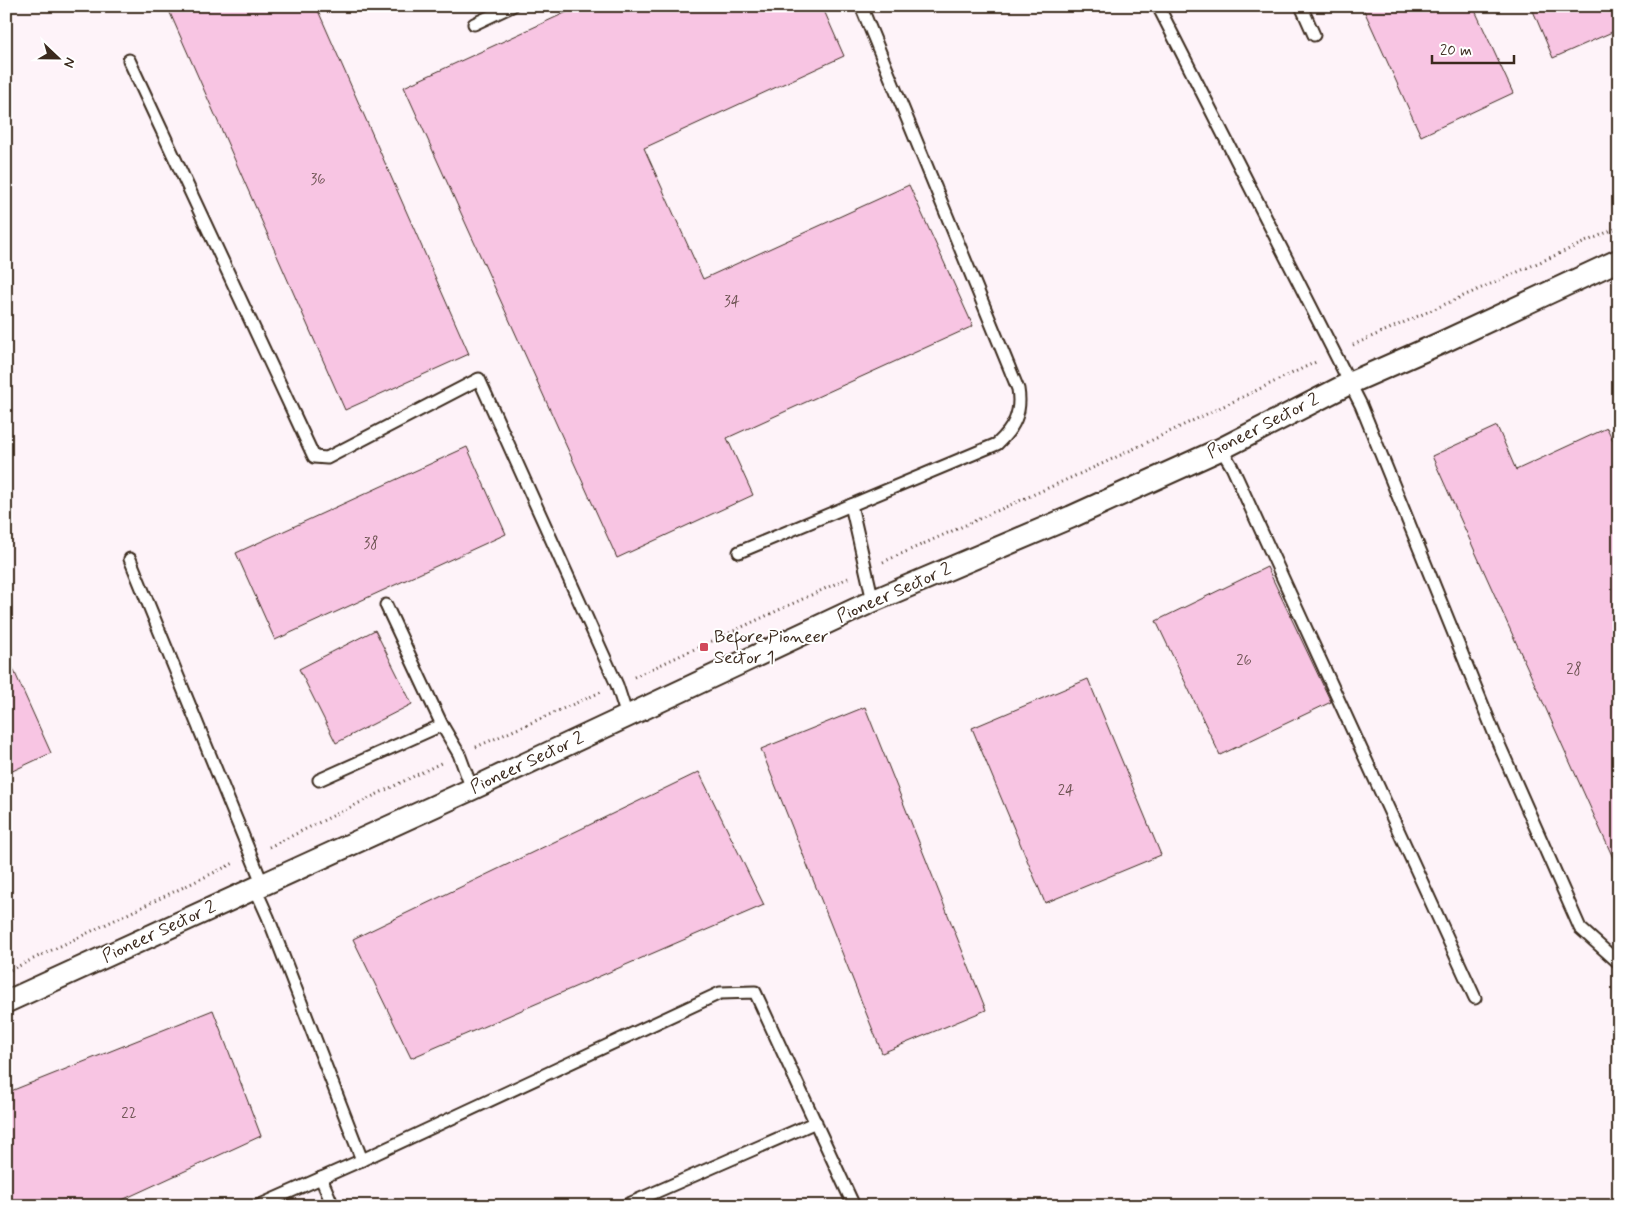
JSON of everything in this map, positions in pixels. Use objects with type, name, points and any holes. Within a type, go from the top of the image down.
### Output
[{"type":"street","name":"Pioneer Sector 2","points":[[6,1002],[472,789],[873,601],[1071,517],[1221,448],[1350,383],[1619,260]]},
{"type":"lane","points":[[474,24],[512,6]]},
{"type":"lane","points":[[739,552],[997,444],[1009,433],[1020,404],[1018,389],[861,6]]},
{"type":"lane","points":[[1158,6],[1361,405],[1497,740],[1580,928],[1619,962]]},
{"type":"lane","points":[[1301,6],[1314,35]]},
{"type":"lane","points":[[129,60],[314,457],[327,458],[479,379],[617,685],[627,716]]},
{"type":"lane","points":[[1221,448],[1232,467],[1475,998]]},
{"type":"lane","points":[[851,505],[873,601]]},
{"type":"lane","points":[[130,559],[259,887],[268,917],[362,1160]]},
{"type":"lane","points":[[386,605],[442,725],[459,754],[472,789]]},
{"type":"lane","points":[[319,780],[442,725]]},
{"type":"lane","points":[[258,1206],[362,1160],[720,993],[755,992],[854,1206]]},
{"type":"lane","points":[[624,1206],[816,1122]]},
{"type":"lane","points":[[321,1178],[333,1206]]},
{"type":"path","points":[[265,848],[459,754],[617,685],[1106,462],[1334,353],[1619,227]]},
{"type":"path","points":[[6,972],[238,861]]},
{"type":"building","points":[[167,6],[316,6],[469,354],[345,410]]},
{"type":"building","points":[[580,6],[822,6],[844,56],[644,148],[703,279],[909,185],[973,326],[727,438],[753,495],[617,558],[404,87]]},
{"type":"building","points":[[1362,6],[1473,6],[1513,93],[1421,136]]},
{"type":"building","points":[[1531,6],[1619,6],[1619,29],[1553,58]]},
{"type":"building","points":[[1497,426],[1516,470],[1607,428],[1619,453],[1619,871],[1432,456]]},
{"type":"building","points":[[467,447],[506,534],[275,640],[236,553]]},
{"type":"building","points":[[1267,567],[1331,702],[1220,755],[1156,621]]},
{"type":"building","points":[[375,630],[412,704],[336,743],[299,669]]},
{"type":"building","points":[[6,653],[51,753],[6,774]]},
{"type":"building","points":[[1088,679],[1161,855],[1045,903],[972,728]]},
{"type":"building","points":[[865,707],[986,1010],[882,1053],[761,749]]},
{"type":"building","points":[[699,772],[764,905],[411,1058],[353,939]]},
{"type":"building","points":[[213,1010],[261,1136],[109,1206],[6,1206],[6,1093]]},
{"type":"place","name":"Before Pioneer Sector 1","points":[[704,647]]}]
